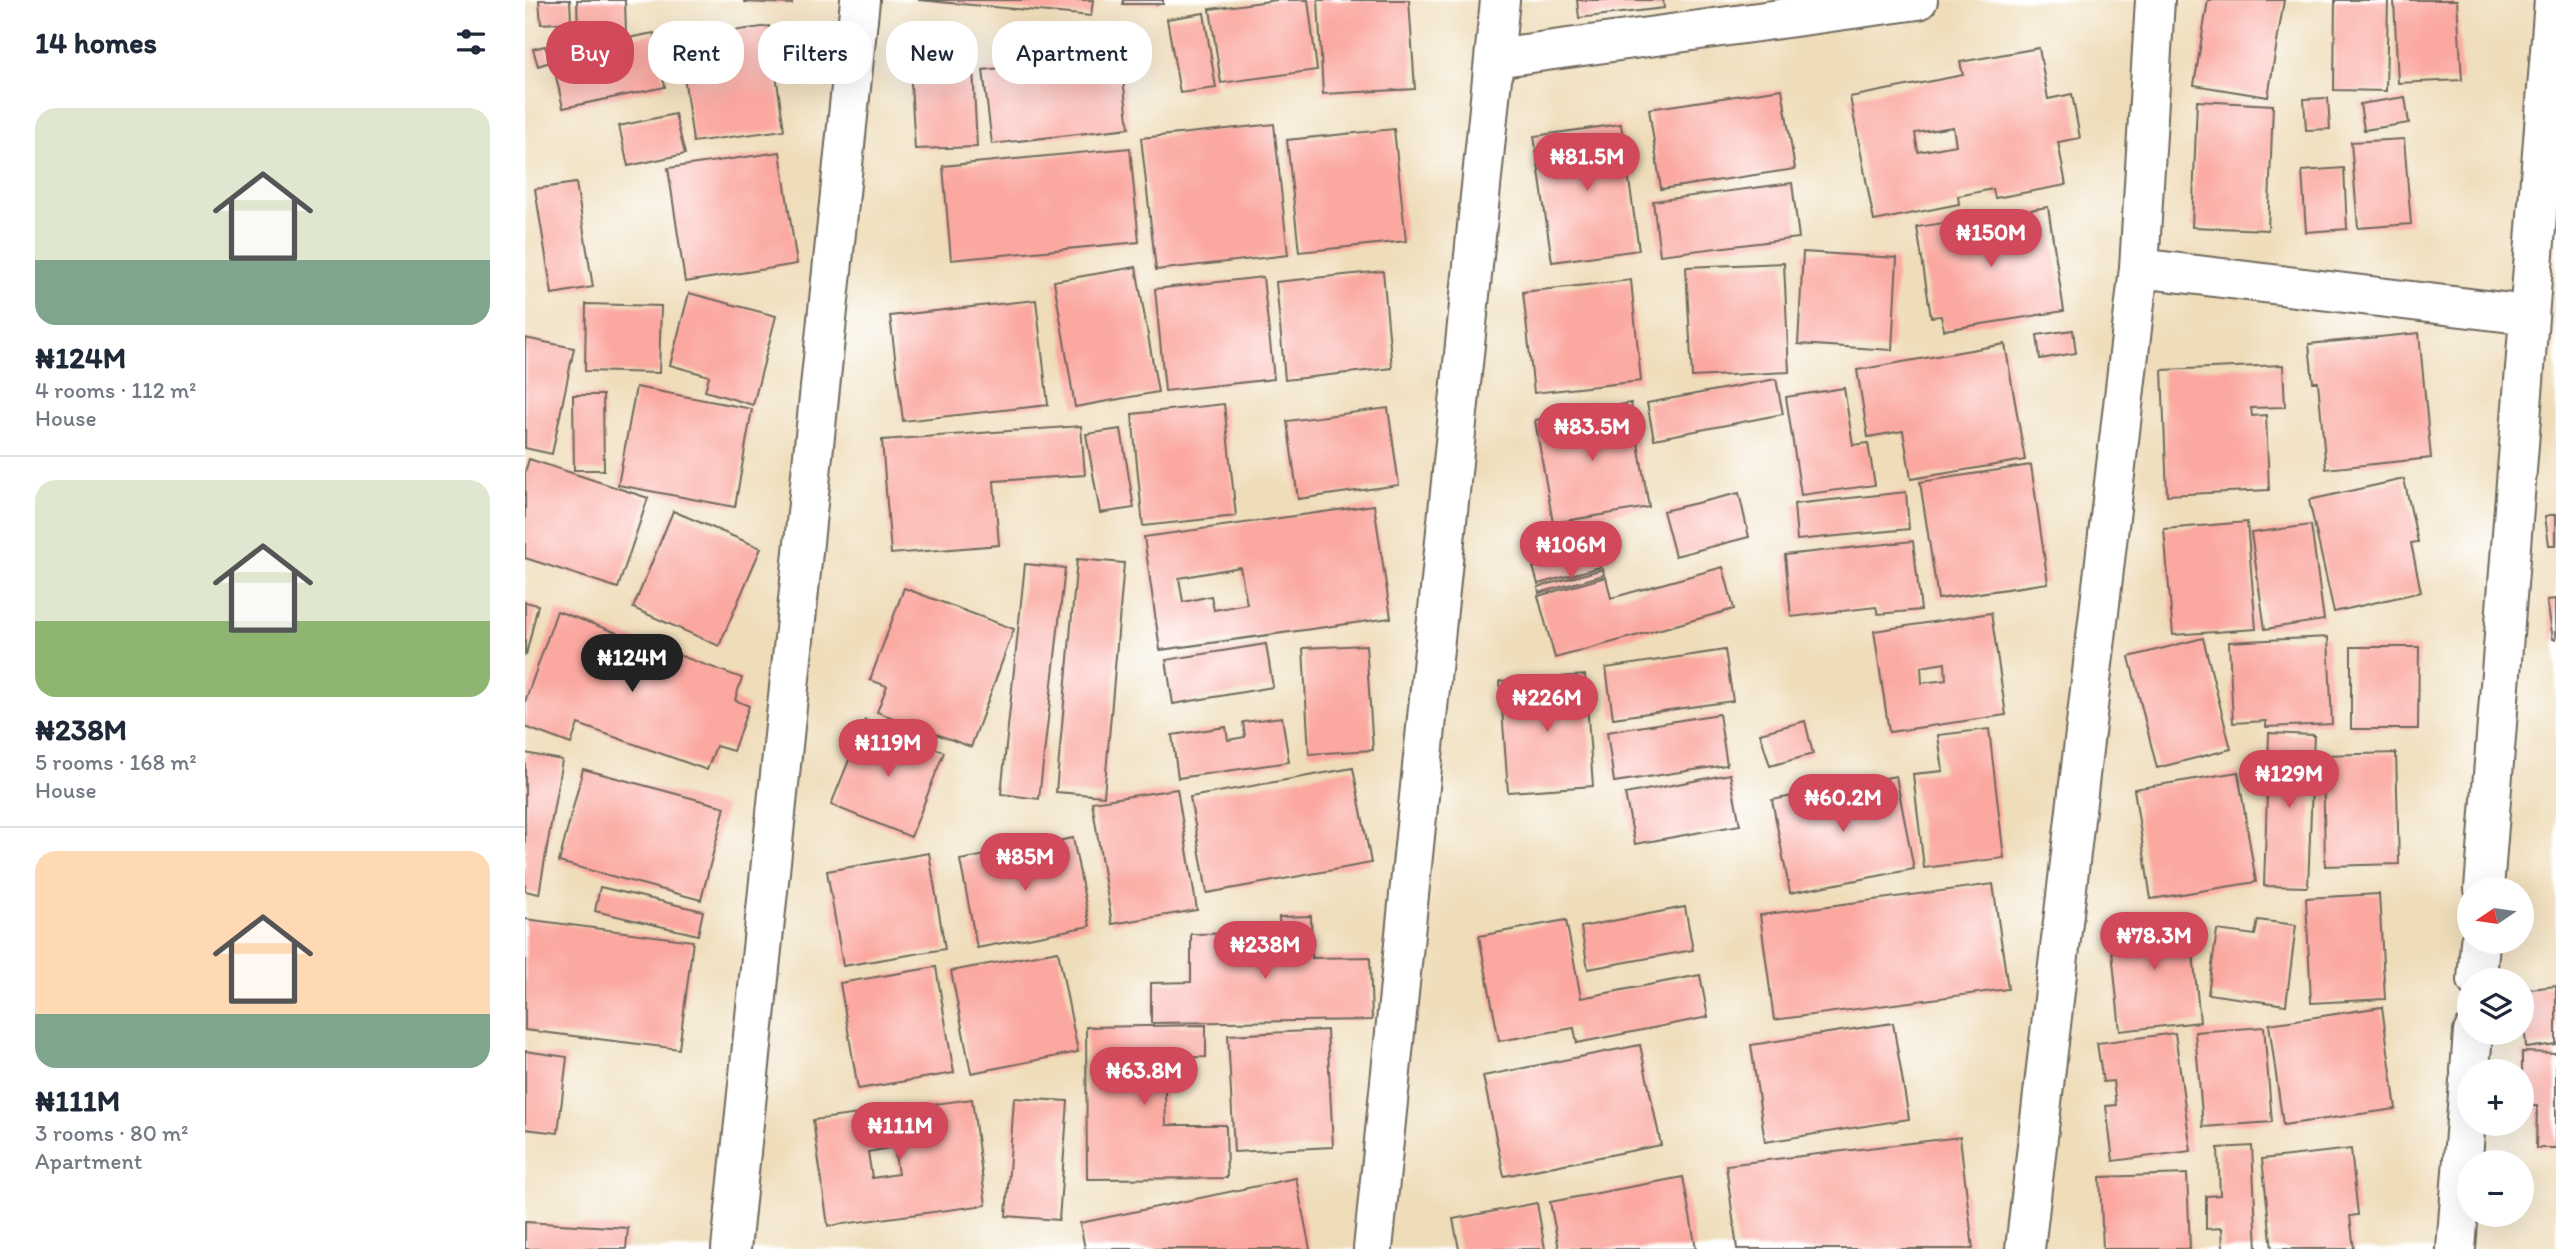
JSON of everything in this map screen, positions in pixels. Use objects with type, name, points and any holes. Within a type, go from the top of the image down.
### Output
[{"type":"street","points":[[731,1249],[860,0]]},
{"type":"street","points":[[1373,1249],[1500,0]]},
{"type":"street","points":[[1495,58],[1918,0]]},
{"type":"street","points":[[2025,1249],[2139,268],[2155,0]]},
{"type":"street","points":[[2485,877],[2554,0]]},
{"type":"street","points":[[2139,268],[2528,314]]},
{"type":"street","points":[[2456,1249],[2465,1136]]},
{"type":"building","points":[[539,0],[570,0],[571,21],[546,21],[546,24],[541,24]]},
{"type":"building","points":[[577,0],[625,0],[626,21],[578,21]]},
{"type":"building","points":[[792,0],[792,4],[745,2]]},
{"type":"building","points":[[918,0],[1093,0],[1091,16]]},
{"type":"building","points":[[1123,0],[1163,0],[1163,4],[1123,4]]},
{"type":"building","points":[[1277,0],[1308,0],[1317,70],[1221,83],[1210,9]]},
{"type":"building","points":[[1318,0],[1409,0],[1415,89],[1323,94]]},
{"type":"building","points":[[1577,0],[1663,0],[1664,8],[1579,18]]},
{"type":"building","points":[[2208,0],[2284,0],[2268,97],[2194,85]]},
{"type":"building","points":[[2335,0],[2388,0],[2386,91],[2334,90]]},
{"type":"building","points":[[2394,0],[2457,0],[2462,80],[2398,83]]},
{"type":"building","points":[[1204,13],[1216,88],[1180,93],[1167,19]]},
{"type":"building","points":[[758,27],[758,84],[777,84],[784,130],[693,142],[685,84],[744,84],[744,29]]},
{"type":"building","points":[[648,34],[648,84],[664,84],[665,87],[563,108],[558,84],[634,84],[634,37]]},
{"type":"building","points":[[545,46],[546,63],[538,66],[533,49]]},
{"type":"building","points":[[2039,48],[2048,99],[2072,94],[2080,138],[2058,142],[2066,185],[1995,198],[1993,189],[1958,196],[1959,204],[1874,221],[1850,97],[1963,75],[1960,62]],"holes":[[[1953,127],[1956,145],[1918,152],[1915,133]]]},
{"type":"building","points":[[992,69],[992,84],[1124,84],[1129,128],[992,144],[983,70]]},
{"type":"building","points":[[911,84],[974,84],[977,147],[915,149]]},
{"type":"building","points":[[1782,89],[1795,169],[1661,189],[1649,109]]},
{"type":"building","points":[[2405,97],[2409,123],[2364,130],[2360,104]]},
{"type":"building","points":[[2328,98],[2330,129],[2306,130],[2304,99]]},
{"type":"building","points":[[2197,101],[2273,105],[2268,230],[2192,227]]},
{"type":"building","points":[[675,114],[685,154],[628,166],[619,126]]},
{"type":"building","points":[[1274,124],[1288,255],[1156,270],[1141,138]]},
{"type":"building","points":[[1621,124],[1639,250],[1552,262],[1534,136]]},
{"type":"building","points":[[1394,129],[1406,241],[1299,252],[1287,140]]},
{"type":"building","points":[[2404,139],[2411,224],[2358,228],[2351,142]]},
{"type":"building","points":[[1130,148],[1139,242],[951,260],[943,166]]},
{"type":"building","points":[[780,152],[797,264],[685,282],[668,168]]},
{"type":"building","points":[[2344,168],[2347,229],[2306,232],[2302,171]]},
{"type":"building","points":[[576,183],[593,287],[552,294],[535,189]]},
{"type":"building","points":[[1792,183],[1799,238],[1660,255],[1653,201]]},
{"type":"building","points":[[2048,207],[2064,311],[1944,330],[1941,316],[1931,317],[1917,227]]},
{"type":"building","points":[[1803,252],[1897,258],[1892,350],[1798,344]]},
{"type":"building","points":[[1784,263],[1789,372],[1692,377],[1686,267]]},
{"type":"building","points":[[1136,267],[1158,392],[1075,407],[1054,281]]},
{"type":"building","points":[[1383,271],[1392,368],[1285,380],[1276,282]]},
{"type":"building","points":[[1263,277],[1274,379],[1165,391],[1155,289]]},
{"type":"building","points":[[1631,280],[1641,381],[1534,393],[1523,292]]},
{"type":"building","points":[[689,293],[776,316],[753,405],[705,391],[709,376],[670,365]]},
{"type":"building","points":[[1036,300],[1048,405],[903,421],[890,316]]},
{"type":"building","points":[[586,304],[661,306],[659,373],[585,371]]},
{"type":"building","points":[[2073,330],[2076,353],[2040,359],[2037,335]]},
{"type":"building","points":[[2419,333],[2431,458],[2326,469],[2318,382],[2313,382],[2309,344]]},
{"type":"building","points":[[525,338],[574,348],[552,454],[525,448]]},
{"type":"building","points":[[2005,344],[2025,460],[1911,479],[1903,431],[1868,437],[1857,370]]},
{"type":"building","points":[[2283,365],[2285,407],[2251,408],[2252,416],[2266,415],[2269,490],[2167,495],[2162,370]]},
{"type":"building","points":[[1776,379],[1783,414],[1654,439],[1647,403]]},
{"type":"building","points":[[636,387],[752,409],[735,507],[618,485]]},
{"type":"building","points":[[1844,388],[1853,445],[1868,443],[1875,485],[1801,495],[1786,397]]},
{"type":"building","points":[[573,395],[603,395],[604,470],[574,470]]},
{"type":"building","points":[[1631,403],[1649,507],[1553,523],[1535,420]]},
{"type":"building","points":[[1224,404],[1236,516],[1143,526],[1132,414]]},
{"type":"building","points":[[1388,408],[1399,485],[1298,499],[1287,421]]},
{"type":"building","points":[[1081,426],[1085,475],[994,481],[999,545],[891,554],[882,440]]},
{"type":"building","points":[[1121,429],[1134,508],[1100,513],[1086,434]]},
{"type":"building","points":[[529,459],[648,498],[618,588],[525,558],[525,472]]},
{"type":"building","points":[[2031,465],[2048,583],[1938,599],[1920,482]]},
{"type":"building","points":[[2404,479],[2418,542],[2411,543],[2421,592],[2334,612],[2309,500]]},
{"type":"building","points":[[1906,492],[1909,529],[1797,540],[1794,504]]},
{"type":"building","points":[[1739,493],[1749,537],[1675,556],[1663,511]]},
{"type":"building","points":[[1374,505],[1391,618],[1160,650],[1144,537]],"holes":[[[1240,567],[1247,604],[1214,610],[1211,596],[1183,602],[1179,578]]]},
{"type":"building","points":[[673,511],[761,548],[719,646],[633,608]]},
{"type":"building","points":[[2556,514],[2556,545],[2549,545],[2545,516]]},
{"type":"building","points":[[2247,522],[2256,629],[2173,635],[2164,529]]},
{"type":"building","points":[[1589,524],[1595,546],[1533,563],[1527,540]]},
{"type":"building","points":[[2311,525],[2324,620],[2265,629],[2251,533]]},
{"type":"building","points":[[1913,541],[1921,610],[1878,614],[1876,607],[1791,617],[1785,555]]},
{"type":"building","points":[[1596,550],[1600,567],[1538,584],[1533,567]]},
{"type":"building","points":[[1077,559],[1124,563],[1104,796],[1056,792]]},
{"type":"building","points":[[1025,564],[1065,568],[1039,799],[1001,794]]},
{"type":"building","points":[[1723,567],[1734,609],[1555,658],[1538,596],[1606,577],[1611,598]]},
{"type":"building","points":[[1603,569],[1604,575],[1539,593],[1538,587]]},
{"type":"building","points":[[904,588],[1014,629],[971,747],[877,712],[887,686],[870,680]]},
{"type":"building","points":[[2556,599],[2556,639],[2553,639],[2547,600]]},
{"type":"building","points":[[525,602],[538,605],[526,655],[525,655]]},
{"type":"building","points":[[557,611],[742,678],[735,700],[749,706],[733,751],[716,746],[707,770],[578,724],[571,744],[525,727],[525,702]]},
{"type":"building","points":[[1991,613],[2006,715],[1889,732],[1874,631]],"holes":[[[1945,663],[1946,680],[1922,683],[1921,667]]]},
{"type":"building","points":[[2328,637],[2332,724],[2266,727],[2266,721],[2233,723],[2229,642]]},
{"type":"building","points":[[2203,638],[2231,749],[2157,768],[2129,657]]},
{"type":"building","points":[[1266,644],[1273,687],[1173,704],[1166,660]]},
{"type":"building","points":[[1366,645],[1373,750],[1309,754],[1303,648]]},
{"type":"building","points":[[2351,647],[2419,647],[2418,729],[2351,729]]},
{"type":"building","points":[[1725,650],[1733,701],[1613,718],[1606,668]]},
{"type":"building","points":[[1585,675],[1593,786],[1508,792],[1500,681]]},
{"type":"building","points":[[1719,714],[1727,765],[1614,782],[1607,732]]},
{"type":"building","points":[[1282,717],[1289,762],[1178,778],[1172,735],[1226,727],[1228,740],[1245,737],[1243,722]]},
{"type":"building","points":[[865,720],[944,752],[911,837],[831,805]]},
{"type":"building","points":[[1805,721],[1813,754],[1770,766],[1760,733]]},
{"type":"building","points":[[1989,729],[2004,858],[1924,868],[1913,774],[1943,771],[1938,735]]},
{"type":"building","points":[[2269,733],[2314,735],[2308,887],[2264,886]]},
{"type":"building","points":[[525,753],[562,760],[539,894],[525,891]]},
{"type":"building","points":[[2396,753],[2399,864],[2325,866],[2323,755]]},
{"type":"building","points":[[1353,768],[1371,863],[1207,893],[1190,797]]},
{"type":"building","points":[[583,769],[725,807],[701,900],[559,862]]},
{"type":"building","points":[[2238,772],[2256,882],[2151,899],[2134,789]]},
{"type":"building","points":[[1730,774],[1740,825],[1635,844],[1625,794]]},
{"type":"building","points":[[1896,776],[1914,869],[1790,893],[1772,800]]},
{"type":"building","points":[[1177,789],[1197,910],[1112,924],[1092,802]]},
{"type":"building","points":[[1073,838],[1090,926],[977,948],[960,860]]},
{"type":"building","points":[[929,853],[945,949],[843,966],[827,871]]},
{"type":"building","points":[[1993,884],[2008,989],[1774,1020],[1760,915]]},
{"type":"building","points":[[600,887],[703,911],[698,935],[595,911]]},
{"type":"building","points":[[2379,894],[2385,999],[2311,1003],[2306,898]]},
{"type":"building","points":[[1685,907],[1693,950],[1588,969],[1581,927]]},
{"type":"building","points":[[2189,913],[2200,1022],[2120,1031],[2109,921]]},
{"type":"building","points":[[1311,916],[1312,958],[1370,957],[1372,1020],[1151,1023],[1151,983],[1191,982],[1191,934],[1280,933],[1279,917]]},
{"type":"building","points":[[525,919],[693,941],[679,1049],[525,1030]]},
{"type":"building","points":[[1566,920],[1581,998],[1700,975],[1708,1017],[1577,1043],[1574,1028],[1499,1041],[1479,936]]},
{"type":"building","points":[[2258,920],[2296,925],[2286,1005],[2208,994],[2217,930],[2255,935]]},
{"type":"building","points":[[1058,951],[1078,1052],[971,1073],[951,971]]},
{"type":"building","points":[[936,967],[954,1073],[858,1089],[840,983]]},
{"type":"building","points":[[2556,986],[2556,1044],[2526,1048],[2526,1045],[2534,1045],[2534,989]]},
{"type":"building","points":[[2382,1007],[2396,1109],[2283,1125],[2269,1024]]},
{"type":"building","points":[[1893,1023],[1909,1119],[1765,1142],[1751,1045]]},
{"type":"building","points":[[1206,1025],[1206,1057],[1164,1058],[1166,1125],[1226,1125],[1227,1178],[1087,1179],[1086,1027]]},
{"type":"building","points":[[2264,1027],[2272,1122],[2203,1127],[2195,1032]]},
{"type":"building","points":[[1327,1030],[1333,1147],[1234,1152],[1228,1035]]},
{"type":"building","points":[[2175,1033],[2191,1151],[2113,1161],[2106,1106],[2116,1105],[2113,1081],[2103,1082],[2097,1043]]},
{"type":"building","points":[[1640,1045],[1661,1145],[1504,1176],[1483,1076]]},
{"type":"building","points":[[525,1051],[567,1057],[558,1133],[525,1129]]},
{"type":"building","points":[[2522,1052],[2556,1053],[2556,1148],[2536,1148],[2534,1059],[2522,1059]]},
{"type":"building","points":[[1014,1098],[1068,1101],[1059,1220],[1006,1216]]},
{"type":"building","points":[[972,1099],[986,1205],[828,1226],[813,1120]],"holes":[[[894,1147],[898,1174],[872,1178],[868,1152]]]},
{"type":"building","points":[[1960,1137],[1973,1249],[1737,1249],[1726,1165]]},
{"type":"building","points":[[2252,1146],[2257,1249],[2223,1249],[2222,1228],[2206,1229],[2206,1196],[2220,1195],[2218,1148]]},
{"type":"building","points":[[2351,1149],[2358,1215],[2350,1216],[2354,1249],[2272,1249],[2262,1159]]},
{"type":"building","points":[[2187,1174],[2190,1249],[2103,1249],[2100,1177]]},
{"type":"building","points":[[1683,1177],[1696,1249],[1559,1249],[1550,1202]]},
{"type":"building","points":[[1296,1178],[1310,1249],[1085,1249],[1080,1223]]},
{"type":"building","points":[[1537,1203],[1545,1249],[1459,1249],[1453,1219]]},
{"type":"building","points":[[525,1222],[628,1228],[626,1249],[525,1249]]}]
